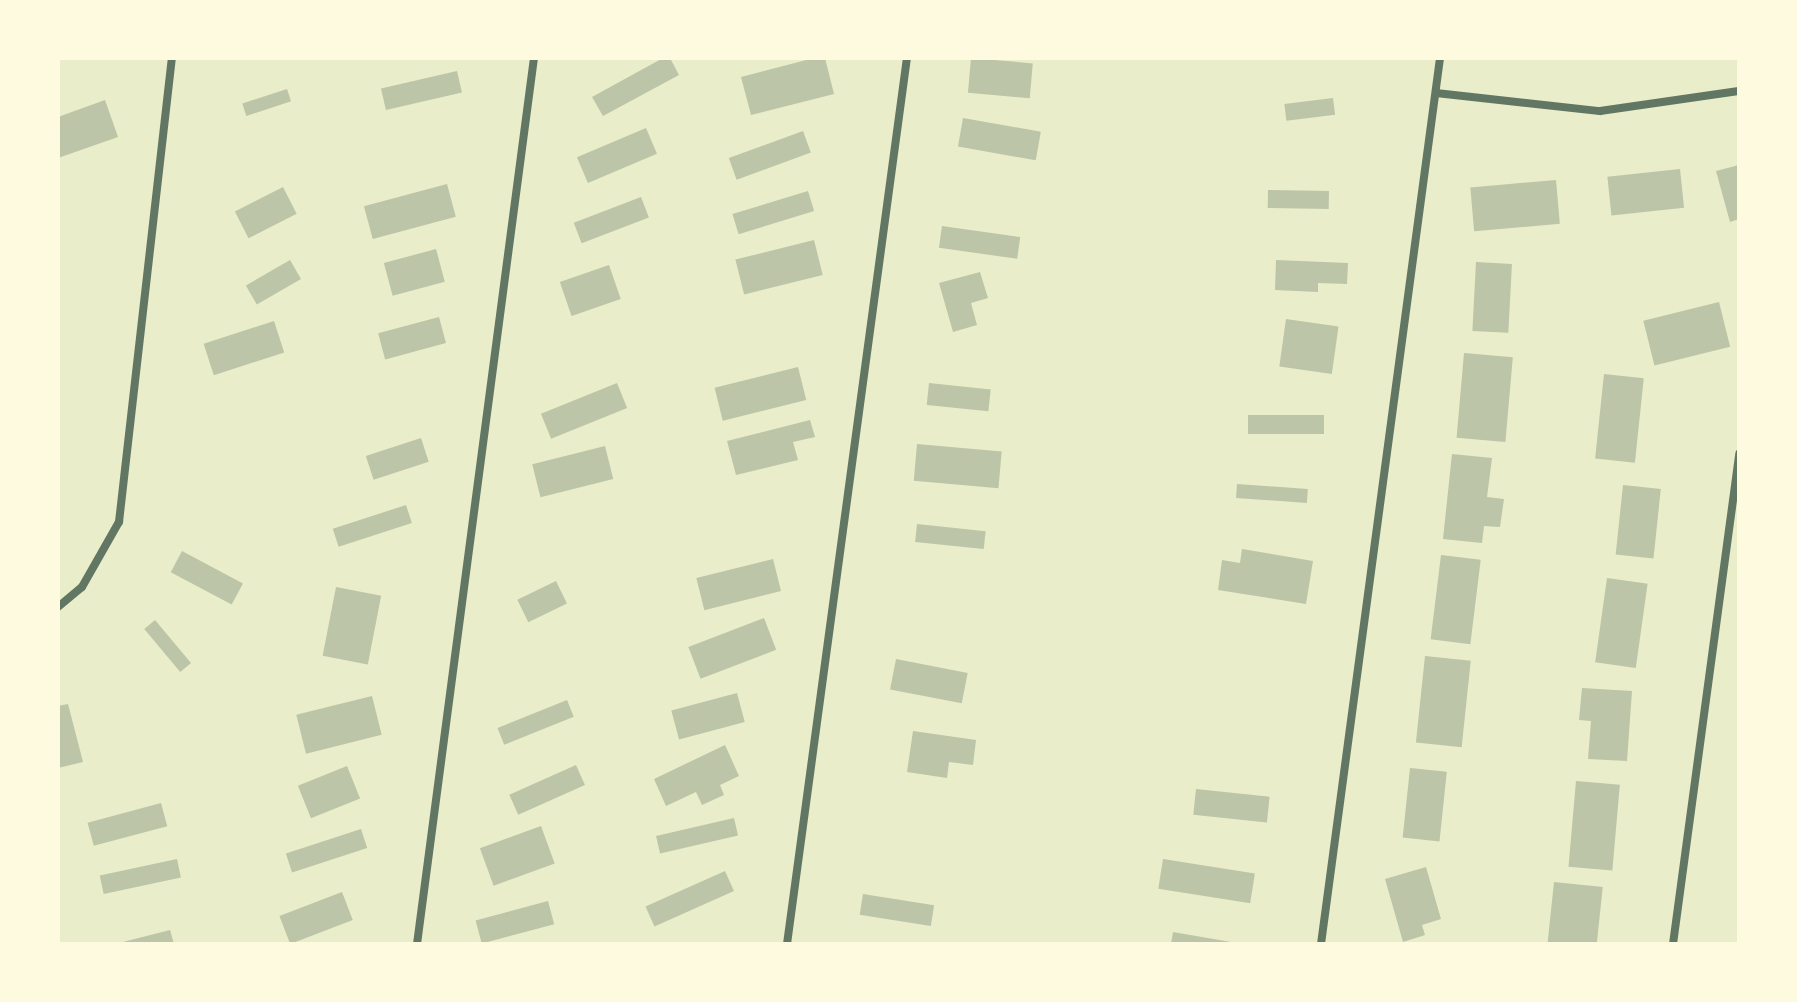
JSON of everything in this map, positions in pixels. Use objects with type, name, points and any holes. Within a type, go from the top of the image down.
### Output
[{"type":"street","points":[[58,607],[82,587],[119,522],[172,58]]},
{"type":"street","points":[[417,944],[534,58]]},
{"type":"street","points":[[787,944],[907,58]]},
{"type":"street","points":[[1321,944],[1440,58]]},
{"type":"street","points":[[1436,93],[1600,111],[1739,91]]},
{"type":"street","points":[[1673,944],[1739,453]]},
{"type":"building","points":[[663,58],[670,58],[679,75],[603,116],[592,97]]},
{"type":"building","points":[[814,58],[825,58],[834,94],[751,115],[741,77]]},
{"type":"building","points":[[971,58],[1033,63],[1030,98],[968,93]]},
{"type":"building","points":[[457,71],[462,92],[386,110],[381,89]]},
{"type":"building","points":[[287,89],[291,101],[246,116],[242,104]]},
{"type":"building","points":[[1333,98],[1335,115],[1286,121],[1284,104]]},
{"type":"building","points":[[105,100],[118,137],[58,158],[58,117]]},
{"type":"building","points":[[963,118],[1041,132],[1036,160],[958,147]]},
{"type":"building","points":[[646,128],[657,154],[588,183],[577,157]]},
{"type":"building","points":[[803,131],[811,153],[737,180],[729,158]]},
{"type":"building","points":[[1739,165],[1739,219],[1730,222],[1716,171]]},
{"type":"building","points":[[1680,169],[1684,208],[1611,215],[1607,177]]},
{"type":"building","points":[[1556,180],[1560,224],[1474,231],[1470,187]]},
{"type":"building","points":[[447,184],[456,217],[373,239],[364,206]]},
{"type":"building","points":[[283,187],[297,214],[249,238],[235,212]]},
{"type":"building","points":[[1268,190],[1329,191],[1329,209],[1268,208]]},
{"type":"building","points":[[808,191],[814,211],[739,234],[732,214]]},
{"type":"building","points":[[641,197],[649,218],[582,243],[574,223]]},
{"type":"building","points":[[942,226],[1020,237],[1017,259],[939,248]]},
{"type":"building","points":[[814,240],[823,275],[744,295],[735,260]]},
{"type":"building","points":[[436,249],[445,282],[393,296],[384,263]]},
{"type":"building","points":[[290,260],[301,279],[257,305],[246,286]]},
{"type":"building","points":[[1276,260],[1348,263],[1347,284],[1318,283],[1318,292],[1275,290]]},
{"type":"building","points":[[1476,262],[1512,264],[1508,333],[1472,331]]},
{"type":"building","points":[[609,265],[621,299],[572,316],[560,282]]},
{"type":"building","points":[[980,272],[988,298],[971,303],[977,325],[953,332],[939,283]]},
{"type":"building","points":[[1719,302],[1730,347],[1654,366],[1643,321]]},
{"type":"building","points":[[439,317],[446,343],[385,359],[378,333]]},
{"type":"building","points":[[1286,319],[1338,326],[1332,374],[1279,367]]},
{"type":"building","points":[[274,321],[284,352],[214,375],[204,344]]},
{"type":"building","points":[[1464,353],[1513,357],[1505,442],[1457,438]]},
{"type":"building","points":[[798,367],[806,400],[723,421],[715,388]]},
{"type":"building","points":[[1604,374],[1644,378],[1635,463],[1595,459]]},
{"type":"building","points":[[617,383],[627,408],[551,439],[541,414]]},
{"type":"building","points":[[929,383],[991,389],[988,411],[927,405]]},
{"type":"building","points":[[1248,415],[1324,415],[1324,434],[1248,434]]},
{"type":"building","points":[[810,420],[815,437],[793,442],[798,460],[736,475],[727,441]]},
{"type":"building","points":[[421,438],[429,462],[374,480],[366,456]]},
{"type":"building","points":[[917,444],[1002,451],[998,488],[914,481]]},
{"type":"building","points":[[605,446],[613,479],[540,497],[532,464]]},
{"type":"building","points":[[1452,454],[1492,458],[1487,497],[1504,499],[1500,527],[1484,526],[1482,543],[1443,539]]},
{"type":"building","points":[[1237,484],[1308,489],[1307,503],[1236,498]]},
{"type":"building","points":[[1623,485],[1661,489],[1653,559],[1616,555]]},
{"type":"building","points":[[406,505],[412,523],[339,547],[333,529]]},
{"type":"building","points":[[917,524],[986,531],[984,549],[915,542]]},
{"type":"building","points":[[1242,549],[1313,561],[1306,604],[1218,590],[1222,560],[1240,563]]},
{"type":"building","points":[[182,551],[243,583],[232,605],[171,572]]},
{"type":"building","points":[[1441,555],[1481,560],[1470,644],[1431,639]]},
{"type":"building","points":[[773,559],[781,591],[704,610],[696,578]]},
{"type":"building","points":[[1607,578],[1648,584],[1636,668],[1595,662]]},
{"type":"building","points":[[556,581],[567,603],[528,622],[517,600]]},
{"type":"building","points":[[336,587],[381,596],[368,664],[323,656]]},
{"type":"building","points":[[764,618],[776,650],[701,679],[688,647]]},
{"type":"building","points":[[155,620],[191,663],[180,672],[144,629]]},
{"type":"building","points":[[1425,656],[1471,661],[1462,747],[1416,743]]},
{"type":"building","points":[[896,659],[968,673],[962,703],[890,689]]},
{"type":"building","points":[[1582,688],[1632,691],[1627,761],[1588,759],[1591,721],[1579,720]]},
{"type":"building","points":[[737,693],[745,722],[679,740],[671,711]]},
{"type":"building","points":[[372,696],[382,735],[306,754],[296,715]]},
{"type":"building","points":[[567,700],[574,717],[504,745],[497,728]]},
{"type":"building","points":[[68,704],[83,762],[58,768],[58,706]]},
{"type":"building","points":[[913,731],[976,740],[973,765],[949,762],[947,778],[907,772]]},
{"type":"building","points":[[725,745],[739,776],[720,785],[724,795],[702,805],[696,792],[666,806],[654,779]]},
{"type":"building","points":[[576,765],[585,785],[518,815],[509,795]]},
{"type":"building","points":[[347,766],[360,798],[311,818],[298,786]]},
{"type":"building","points":[[1410,768],[1447,772],[1439,841],[1403,838]]},
{"type":"building","points":[[1576,781],[1620,785],[1612,871],[1569,867]]},
{"type":"building","points":[[1196,789],[1270,797],[1267,823],[1193,815]]},
{"type":"building","points":[[161,803],[167,826],[94,846],[88,823]]},
{"type":"building","points":[[734,818],[738,836],[660,854],[656,836]]},
{"type":"building","points":[[541,826],[555,864],[494,886],[480,848]]},
{"type":"building","points":[[361,829],[367,848],[292,872],[286,853]]},
{"type":"building","points":[[177,859],[181,878],[104,894],[100,875]]},
{"type":"building","points":[[1163,859],[1255,874],[1250,903],[1158,889]]},
{"type":"building","points":[[1426,867],[1441,919],[1422,925],[1425,935],[1403,942],[1385,879]]},
{"type":"building","points":[[725,871],[734,891],[654,926],[646,906]]},
{"type":"building","points":[[1554,882],[1603,887],[1597,944],[1548,944]]},
{"type":"building","points":[[342,892],[353,920],[290,944],[279,916]]},
{"type":"building","points":[[863,894],[934,905],[931,926],[860,915]]},
{"type":"building","points":[[548,901],[554,924],[482,944],[476,920]]},
{"type":"building","points":[[170,930],[174,944],[119,944],[119,943]]},
{"type":"building","points":[[1173,932],[1231,942],[1231,944],[1171,944]]}]
